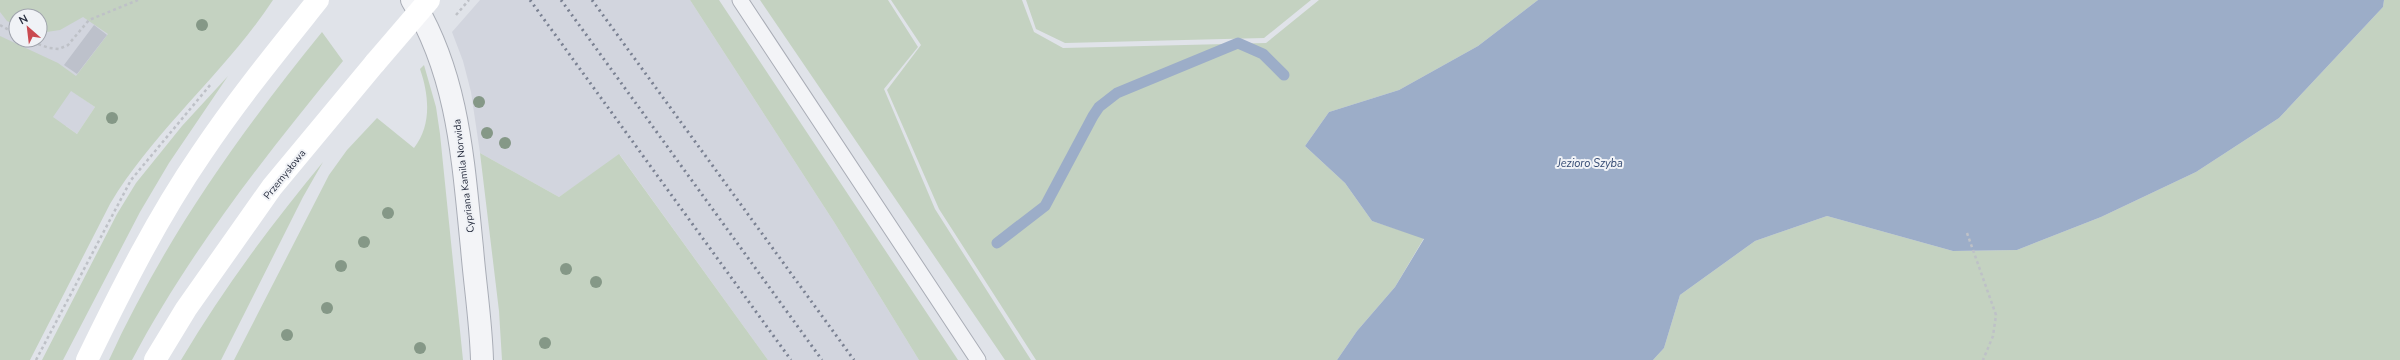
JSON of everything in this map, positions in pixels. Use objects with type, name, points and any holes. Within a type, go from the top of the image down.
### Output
[{"type":"main road","points":[[87,360],[149,242],[200,155],[240,99],[318,0]]},
{"type":"main road","name":"Przemysłowa","points":[[155,360],[186,309],[267,193],[429,0]]},
{"type":"street","name":"Cypriana Kamila Norwida","points":[[412,0],[441,60],[450,84],[460,134],[482,360]]},
{"type":"lane","points":[[740,0],[978,360]]},
{"type":"path","points":[[48,48],[60,49],[68,45],[88,20],[138,0]]},
{"type":"path","points":[[36,360],[131,180],[215,80]]},
{"type":"path","points":[[1967,233],[1996,315],[1993,336],[1983,360]]},
{"type":"shaded area","points":[[0,0],[134,0],[82,98],[95,107],[77,134],[66,126],[0,249]]},
{"type":"shaded area","points":[[480,0],[690,0],[834,222],[919,360],[768,360],[620,155],[559,197],[480,153],[471,92],[463,61],[452,32]]},
{"type":"green space","points":[[0,0],[273,0],[234,52],[169,126],[128,177],[110,204],[30,360],[0,360],[0,36],[8,40],[8,48],[26,48],[58,63],[76,76],[108,34],[83,17],[60,30],[48,32],[48,8],[8,8],[7,21],[0,12]],"holes":[[[71,91],[95,107],[77,134],[53,117]]]},
{"type":"green space","points":[[690,0],[719,0],[958,360],[919,360],[834,222]]},
{"type":"green space","points":[[760,0],[888,0],[918,47],[884,89],[935,209],[1031,360],[1005,360]]},
{"type":"green space","points":[[891,0],[1022,0],[1034,32],[1063,48],[1266,43],[1319,0],[1538,0],[1478,46],[1399,90],[1329,112],[1305,146],[1345,183],[1372,221],[1424,238],[1395,287],[1357,331],[1337,360],[1036,360],[939,209],[887,90],[921,45]]},
{"type":"green space","points":[[1026,0],[1311,0],[1264,38],[1065,43],[1036,29]]},
{"type":"green space","points":[[2384,0],[2400,0],[2400,360],[1653,360],[1664,348],[1680,295],[1755,241],[1827,216],[1953,251],[2017,250],[2101,217],[2196,172],[2279,118],[2383,7]]},
{"type":"green space","points":[[322,32],[343,61],[257,168],[230,205],[178,281],[132,360],[109,360],[154,272],[205,189],[262,109]]},
{"type":"green space","points":[[424,65],[436,107],[440,134],[463,360],[234,360],[329,175],[347,150],[377,118],[414,148],[420,139],[424,130],[427,110],[427,99],[420,69]]},
{"type":"green space","points":[[228,76],[169,163],[140,212],[63,360],[42,360],[117,214],[136,183],[182,126]]},
{"type":"green space","points":[[480,153],[559,197],[619,154],[768,360],[502,360],[499,311]]},
{"type":"green space","points":[[323,162],[303,197],[221,360],[181,360],[248,258]]},
{"type":"water","name":"Jezioro Szyba","points":[[1538,0],[2384,0],[2383,7],[2279,118],[2196,172],[2101,217],[2017,250],[1953,251],[1827,216],[1755,241],[1680,295],[1664,348],[1653,360],[1337,360],[1357,331],[1395,287],[1424,239],[1372,221],[1345,183],[1305,146],[1329,112],[1399,90],[1478,46]]},
{"type":"building","points":[[94,25],[107,35],[77,74],[64,65]]},
{"type":"waterway","points":[[997,243],[1045,206],[1093,116],[1099,107],[1117,93],[1238,43],[1263,54],[1284,75]]},
{"type":"railway","points":[[530,0],[791,360]]},
{"type":"railway","points":[[561,0],[822,360]]},
{"type":"railway","points":[[592,0],[854,360]]}]
